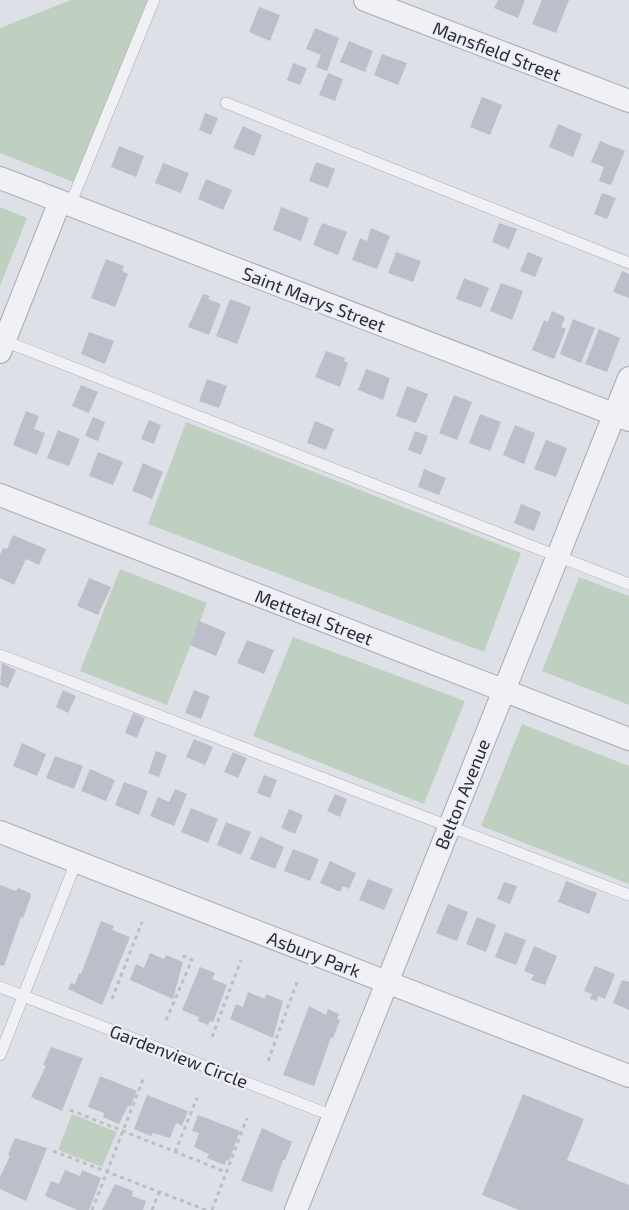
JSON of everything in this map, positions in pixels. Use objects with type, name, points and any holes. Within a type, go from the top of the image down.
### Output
[{"type":"street","name":"Mansfield Street","points":[[365,0],[629,101]]},
{"type":"street","name":"Saint Marys Street","points":[[0,178],[622,417]]},
{"type":"street","points":[[2,344],[65,203]]},
{"type":"street","name":"Belton Avenue","points":[[296,1210],[557,556],[622,417],[629,378]]},
{"type":"street","name":"Mettetal Street","points":[[0,496],[629,739]]},
{"type":"street","name":"Asbury Park","points":[[0,832],[629,1076]]},
{"type":"lane","points":[[65,203],[154,0]]},
{"type":"lane","points":[[226,103],[629,263]]},
{"type":"lane","points":[[2,344],[629,584]]},
{"type":"lane","points":[[0,655],[629,895]]},
{"type":"lane","points":[[0,1055],[76,862]]},
{"type":"lane","name":"Gardenview Circle","points":[[0,987],[333,1116]]},
{"type":"path","points":[[112,999],[142,922]]},
{"type":"path","points":[[166,1020],[192,960],[180,954]]},
{"type":"path","points":[[212,1037],[241,960]]},
{"type":"path","points":[[268,1061],[297,982]]},
{"type":"path","points":[[92,1210],[144,1077]]},
{"type":"path","points":[[175,1152],[197,1098]]},
{"type":"path","points":[[70,1110],[226,1172]]},
{"type":"path","points":[[212,1210],[248,1118]]},
{"type":"path","points":[[53,1151],[206,1210]]},
{"type":"path","points":[[152,1210],[159,1192]]},
{"type":"green space","points":[[71,0],[148,0],[76,183],[0,153],[0,28]]},
{"type":"green space","points":[[0,207],[27,218],[0,286]]},
{"type":"green space","points":[[186,422],[521,553],[484,652],[148,524]]},
{"type":"green space","points":[[120,569],[207,603],[167,705],[80,671]]},
{"type":"green space","points":[[579,577],[629,596],[629,705],[542,671]]},
{"type":"green space","points":[[293,637],[465,701],[424,804],[253,736]]},
{"type":"green space","points":[[522,724],[629,766],[629,884],[481,826]]},
{"type":"green space","points":[[72,1114],[117,1132],[102,1167],[58,1150]]},
{"type":"building","points":[[498,0],[525,0],[518,18],[494,8]]},
{"type":"building","points":[[542,0],[569,0],[556,33],[532,24]]},
{"type":"building","points":[[259,7],[280,15],[270,41],[249,32]]},
{"type":"building","points":[[315,28],[339,38],[327,71],[316,67],[321,55],[306,49]]},
{"type":"building","points":[[349,41],[373,51],[365,72],[340,62]]},
{"type":"building","points":[[382,54],[407,63],[398,85],[374,75]]},
{"type":"building","points":[[293,63],[307,68],[300,85],[287,80]]},
{"type":"building","points":[[328,73],[343,79],[335,101],[319,95]]},
{"type":"building","points":[[482,97],[502,105],[490,135],[470,127]]},
{"type":"building","points":[[205,113],[218,118],[211,135],[199,130]]},
{"type":"building","points":[[558,124],[582,134],[573,157],[549,147]]},
{"type":"building","points":[[243,126],[262,135],[254,156],[233,148]]},
{"type":"building","points":[[600,141],[625,151],[611,185],[599,181],[604,167],[591,162]]},
{"type":"building","points":[[119,146],[144,156],[136,177],[111,167]]},
{"type":"building","points":[[316,162],[335,169],[328,188],[309,181]]},
{"type":"building","points":[[163,163],[189,173],[181,193],[155,183]]},
{"type":"building","points":[[206,179],[232,190],[223,210],[198,199]]},
{"type":"building","points":[[602,193],[616,198],[607,219],[594,214]]},
{"type":"building","points":[[281,207],[309,218],[301,241],[273,230]]},
{"type":"building","points":[[322,223],[347,232],[338,255],[313,245]]},
{"type":"building","points":[[499,223],[517,229],[509,249],[492,242]]},
{"type":"building","points":[[371,228],[390,236],[377,269],[352,260],[360,238],[367,241]]},
{"type":"building","points":[[396,252],[421,261],[413,282],[388,273]]},
{"type":"building","points":[[528,252],[543,258],[535,277],[520,271]]},
{"type":"building","points":[[106,259],[124,266],[122,271],[128,274],[115,307],[91,298]]},
{"type":"building","points":[[622,271],[629,274],[629,298],[613,292]]},
{"type":"building","points":[[464,278],[489,288],[481,308],[456,299]]},
{"type":"building","points":[[501,283],[523,291],[512,320],[490,311]]},
{"type":"building","points":[[203,294],[210,296],[208,299],[221,304],[209,335],[188,327]]},
{"type":"building","points":[[230,299],[251,307],[237,344],[216,336]]},
{"type":"building","points":[[552,311],[565,317],[561,327],[566,329],[554,359],[532,350],[544,320],[548,322]]},
{"type":"building","points":[[573,319],[595,328],[581,363],[560,354]]},
{"type":"building","points":[[599,329],[620,338],[607,372],[585,364]]},
{"type":"building","points":[[89,332],[114,341],[105,364],[81,354]]},
{"type":"building","points":[[326,351],[345,358],[344,361],[348,363],[340,387],[315,377]]},
{"type":"building","points":[[366,369],[390,378],[383,400],[358,390]]},
{"type":"building","points":[[207,379],[227,386],[219,408],[199,401]]},
{"type":"building","points":[[81,385],[98,392],[89,413],[72,406]]},
{"type":"building","points":[[407,386],[428,394],[416,423],[396,416]]},
{"type":"building","points":[[454,395],[472,402],[457,440],[439,433]]},
{"type":"building","points":[[26,411],[39,416],[34,429],[45,433],[37,455],[13,445]]},
{"type":"building","points":[[480,414],[501,422],[490,451],[469,443]]},
{"type":"building","points":[[93,417],[105,422],[98,441],[85,436]]},
{"type":"building","points":[[149,420],[161,425],[154,444],[141,439]]},
{"type":"building","points":[[315,421],[334,429],[326,450],[307,443]]},
{"type":"building","points":[[515,425],[535,433],[524,464],[503,455]]},
{"type":"building","points":[[58,430],[80,439],[69,466],[47,458]]},
{"type":"building","points":[[415,431],[428,436],[421,455],[408,450]]},
{"type":"building","points":[[546,440],[567,448],[556,477],[534,469]]},
{"type":"building","points":[[98,452],[123,462],[113,485],[89,476]]},
{"type":"building","points":[[143,463],[163,472],[152,499],[132,491]]},
{"type":"building","points":[[424,469],[446,478],[439,495],[418,487]]},
{"type":"building","points":[[521,504],[541,512],[534,531],[514,523]]},
{"type":"building","points":[[13,535],[46,549],[39,565],[26,559],[14,585],[0,578],[0,555],[3,548],[7,549]]},
{"type":"building","points":[[89,578],[111,587],[98,615],[77,606]]},
{"type":"building","points":[[199,621],[226,632],[216,656],[190,645]]},
{"type":"building","points":[[247,640],[274,650],[264,674],[237,663]]},
{"type":"building","points":[[2,663],[16,670],[8,688],[0,685]]},
{"type":"building","points":[[63,690],[76,696],[68,713],[56,707]]},
{"type":"building","points":[[194,690],[210,696],[201,719],[185,713]]},
{"type":"building","points":[[133,713],[145,718],[137,738],[125,733]]},
{"type":"building","points":[[194,739],[213,747],[205,765],[186,757]]},
{"type":"building","points":[[22,743],[46,754],[37,776],[13,766]]},
{"type":"building","points":[[156,751],[167,755],[159,777],[148,773]]},
{"type":"building","points":[[233,752],[247,758],[238,778],[224,772]]},
{"type":"building","points":[[55,756],[83,766],[74,789],[46,778]]},
{"type":"building","points":[[90,769],[115,780],[106,801],[81,791]]},
{"type":"building","points":[[264,775],[277,780],[270,798],[257,793]]},
{"type":"building","points":[[124,782],[148,791],[139,815],[115,805]]},
{"type":"building","points":[[175,789],[187,794],[174,826],[150,816],[158,797],[169,802]]},
{"type":"building","points":[[335,794],[347,799],[340,817],[327,811]]},
{"type":"building","points":[[191,808],[218,819],[208,843],[181,832]]},
{"type":"building","points":[[289,809],[303,815],[295,834],[281,828]]},
{"type":"building","points":[[226,822],[251,832],[241,855],[217,845]]},
{"type":"building","points":[[260,836],[284,847],[275,869],[250,859]]},
{"type":"building","points":[[293,849],[319,859],[310,881],[284,871]]},
{"type":"building","points":[[330,861],[356,873],[349,889],[343,886],[340,892],[320,883]]},
{"type":"building","points":[[368,879],[393,889],[384,910],[359,900]]},
{"type":"building","points":[[566,881],[597,893],[589,914],[558,902]]},
{"type":"building","points":[[504,882],[517,886],[510,904],[497,899]]},
{"type":"building","points":[[0,885],[16,891],[18,888],[30,893],[31,896],[23,918],[21,917],[4,966],[0,965]]},
{"type":"building","points":[[448,904],[468,912],[457,941],[436,933]]},
{"type":"building","points":[[477,917],[496,925],[486,952],[466,944]]},
{"type":"building","points":[[101,921],[114,926],[112,930],[130,937],[102,1005],[68,989],[71,983],[75,984],[79,973],[81,974]]},
{"type":"building","points":[[505,932],[526,940],[516,965],[495,957]]},
{"type":"building","points":[[534,946],[557,956],[545,985],[531,980],[534,975],[524,971]]},
{"type":"building","points":[[150,953],[164,959],[166,955],[183,962],[173,999],[130,980],[136,964],[144,968]]},
{"type":"building","points":[[595,966],[615,974],[605,999],[598,996],[597,1001],[590,999],[592,994],[584,991]]},
{"type":"building","points":[[200,967],[215,973],[212,979],[227,985],[213,1022],[210,1021],[208,1025],[198,1021],[199,1017],[182,1010]]},
{"type":"building","points":[[622,980],[629,982],[629,1010],[613,1003]]},
{"type":"building","points":[[248,992],[265,999],[266,994],[283,1001],[273,1038],[230,1019],[236,1004],[243,1007]]},
{"type":"building","points":[[309,1006],[326,1015],[328,1009],[339,1014],[337,1019],[340,1020],[333,1038],[331,1037],[314,1086],[283,1075]]},
{"type":"building","points":[[51,1047],[83,1058],[62,1111],[31,1097],[46,1066],[43,1065]]},
{"type":"building","points":[[100,1076],[137,1091],[130,1107],[128,1106],[119,1124],[103,1117],[104,1113],[88,1107]]},
{"type":"building","points":[[523,1094],[584,1119],[567,1160],[629,1185],[629,1210],[519,1210],[482,1195]]},
{"type":"building","points":[[147,1095],[188,1111],[182,1126],[176,1123],[170,1138],[153,1133],[151,1136],[134,1129]]},
{"type":"building","points":[[198,1115],[240,1131],[229,1161],[226,1160],[225,1165],[207,1158],[209,1154],[194,1147],[199,1133],[192,1131]]},
{"type":"building","points":[[262,1128],[292,1142],[285,1160],[283,1160],[272,1192],[241,1181]]},
{"type":"building","points":[[15,1138],[47,1148],[26,1201],[0,1189],[0,1177],[10,1156],[8,1155]]},
{"type":"building","points":[[65,1170],[80,1176],[82,1170],[101,1178],[89,1210],[77,1210],[45,1196],[51,1181],[59,1184]]},
{"type":"building","points":[[115,1184],[133,1191],[132,1196],[146,1201],[143,1210],[102,1210]]}]
